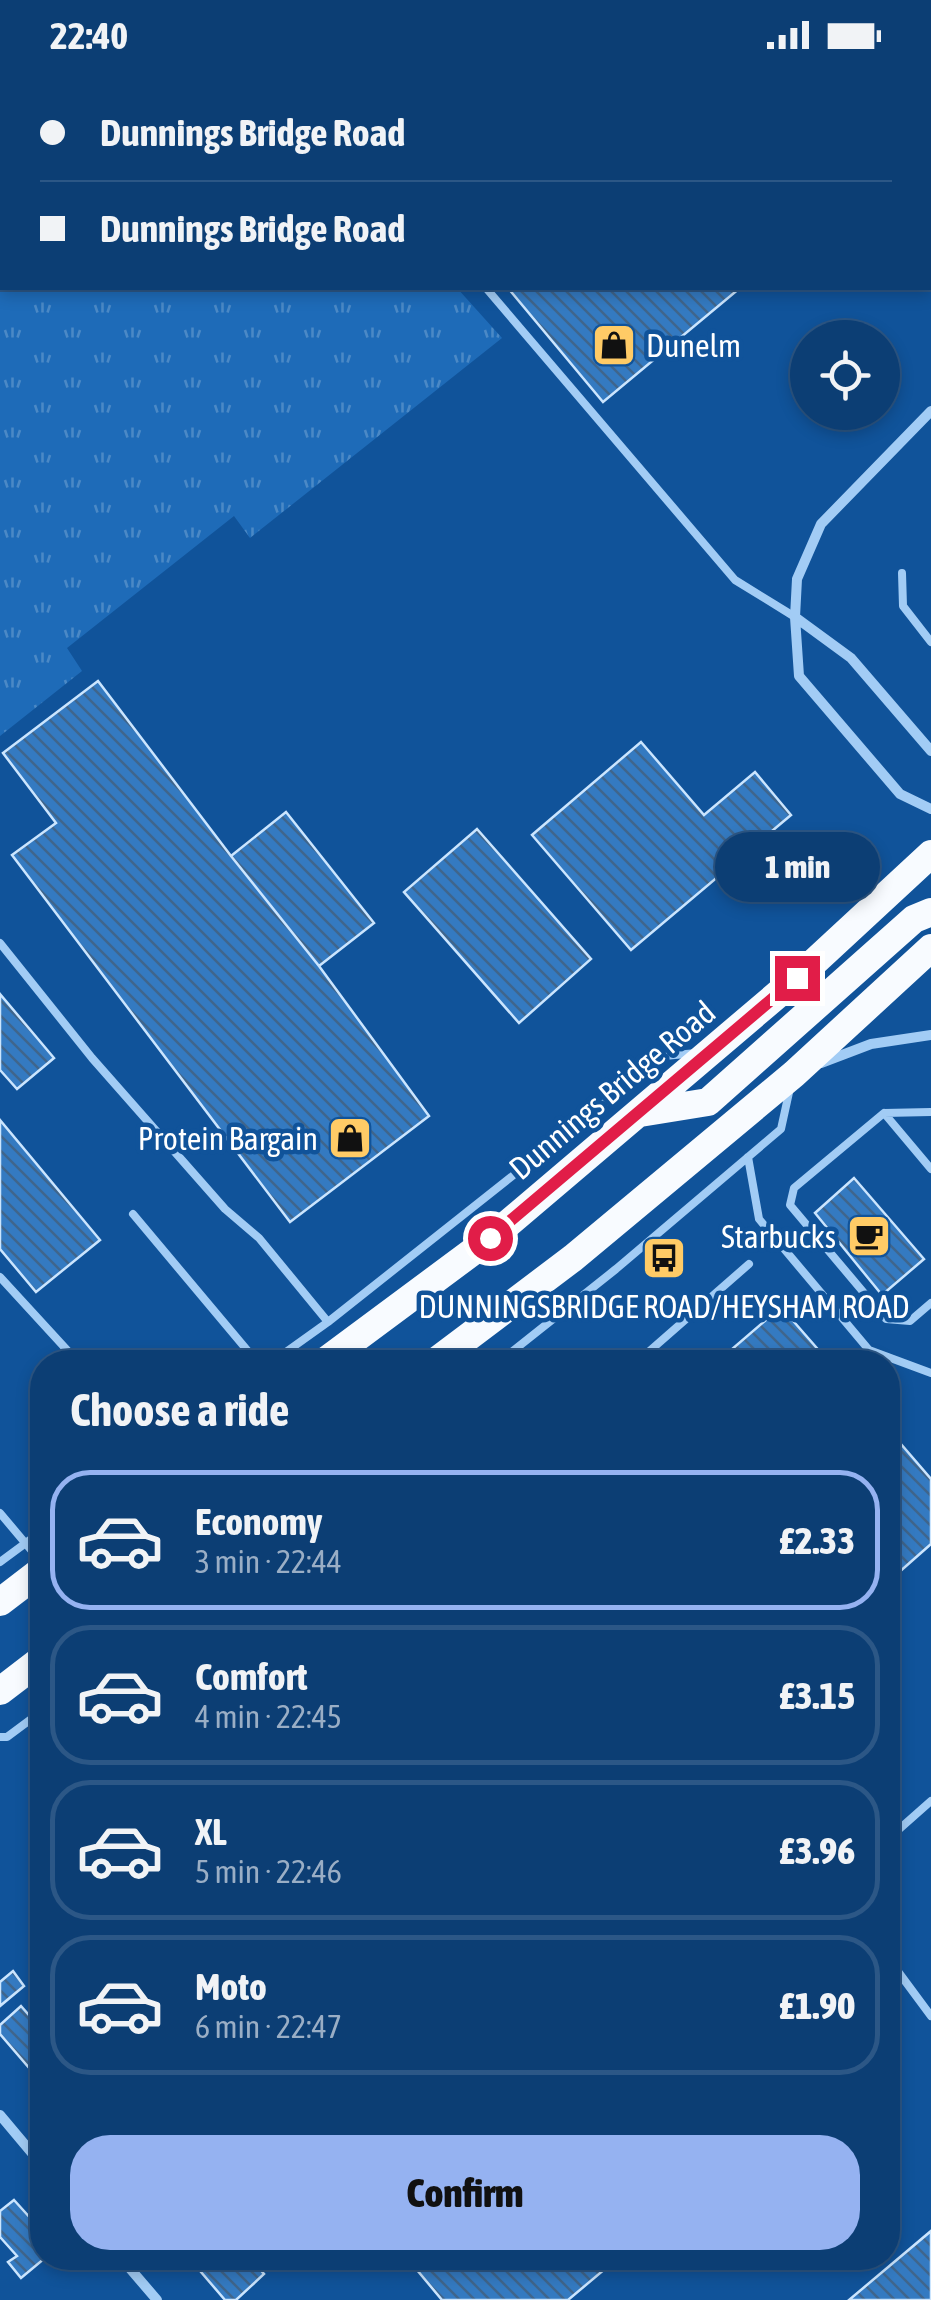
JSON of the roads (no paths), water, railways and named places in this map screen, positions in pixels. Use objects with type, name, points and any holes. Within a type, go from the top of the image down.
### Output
[{"type":"highway","name":"Dunnings Bridge Road","points":[[340,1350],[490,1238],[797,978],[931,854]]},
{"type":"highway","points":[[638,1113],[708,1102],[914,918],[931,912]]},
{"type":"highway","points":[[451,1350],[573,1258],[794,1074],[931,948]]},
{"type":"highway","points":[[0,1602],[30,1579]]},
{"type":"highway","points":[[0,1691],[30,1668]]},
{"type":"street","points":[[931,411],[821,524],[797,579],[795,617],[798,676],[900,794],[931,809]]},
{"type":"street","points":[[795,617],[851,658],[931,751]]},
{"type":"street","points":[[794,1074],[871,1044],[931,1035]]},
{"type":"street","points":[[0,2115],[30,2151]]},
{"type":"street","points":[[131,2270],[157,2300]]},
{"type":"lane","points":[[488,290],[736,580],[795,617]]},
{"type":"lane","points":[[902,573],[904,606],[931,642]]},
{"type":"lane","points":[[0,943],[92,1058],[225,1209],[259,1238],[328,1322]]},
{"type":"lane","points":[[289,1350],[664,1056],[712,1051]]},
{"type":"lane","points":[[514,1350],[781,1129],[794,1074]]},
{"type":"lane","points":[[931,1112],[884,1114],[794,1188],[790,1204],[886,1319],[910,1322],[931,1303]]},
{"type":"lane","points":[[884,1114],[931,1169]]},
{"type":"lane","points":[[578,1126],[596,1148]]},
{"type":"lane","points":[[748,1157],[759,1219],[869,1350]]},
{"type":"lane","points":[[133,1214],[247,1350]]},
{"type":"lane","points":[[650,1350],[749,1264]]},
{"type":"lane","points":[[0,1277],[67,1350]]},
{"type":"lane","points":[[900,1362],[931,1373]]},
{"type":"lane","points":[[0,1513],[30,1548]]},
{"type":"lane","points":[[0,1562],[30,1540]]},
{"type":"lane","points":[[0,1737],[7,1737],[30,1719]]},
{"type":"lane","points":[[900,1828],[931,1801]]},
{"type":"lane","points":[[900,1974],[931,2016]]},
{"type":"place","name":"Dunelm","points":[[614,345]]},
{"type":"place","name":"Protein Bargain","points":[[350,1138]]},
{"type":"place","name":"Starbucks","points":[[869,1236]]},
{"type":"place","name":"DUNNINGSBRIDGE ROAD/HEYSHAM ROAD","points":[[664,1258]]}]
